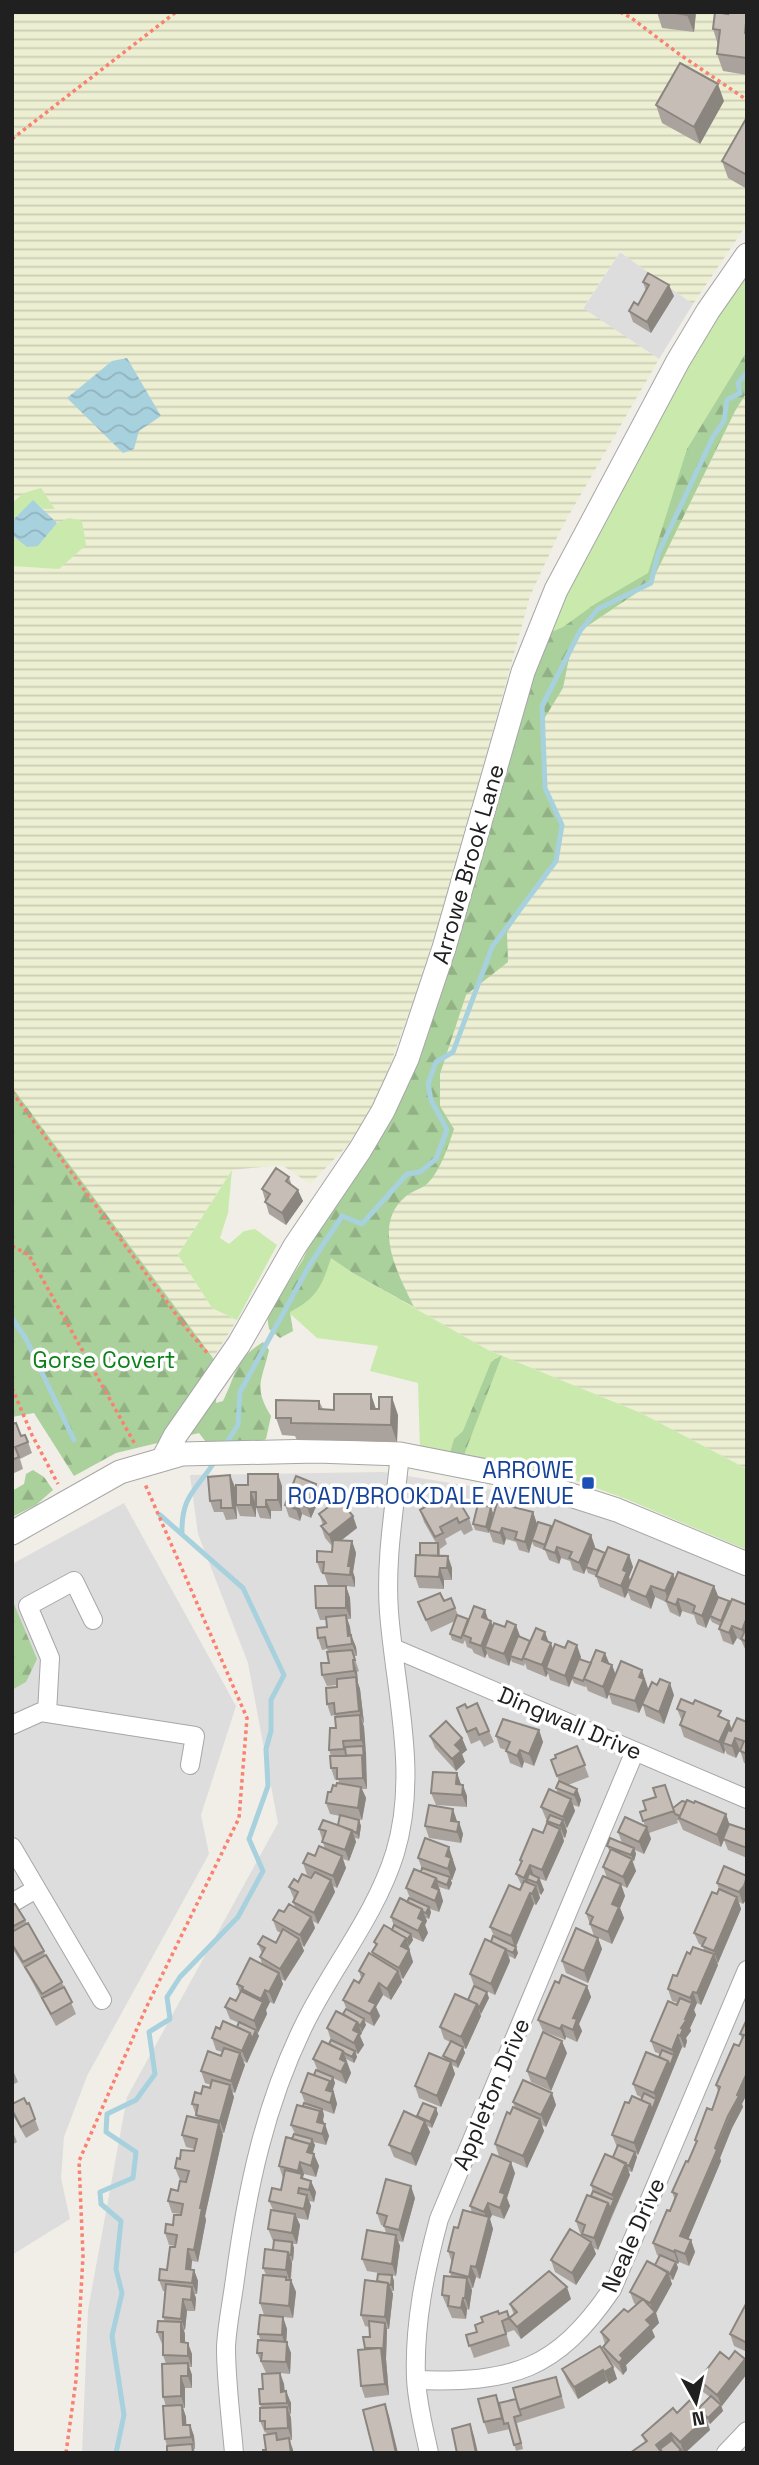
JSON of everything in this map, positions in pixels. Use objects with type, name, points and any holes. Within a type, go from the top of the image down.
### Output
[{"type":"street","name":"Arrowe Brook Lane","points":[[151,1467],[222,1370],[295,1246],[383,1111],[407,1059],[444,948],[523,671],[556,590],[678,361],[708,311],[747,255]]},
{"type":"street","points":[[12,1533],[120,1472],[151,1467],[182,1454],[317,1451],[400,1454],[525,1481],[617,1510],[747,1564]]},
{"type":"street","points":[[234,2453],[226,2347],[252,2173],[286,2064],[307,2019],[375,1899],[394,1853],[402,1815],[405,1777],[401,1713],[389,1609],[390,1554],[400,1454]]},
{"type":"street","points":[[47,1713],[50,1658],[28,1606],[74,1581],[93,1620]]},
{"type":"street","name":"Dingwall Drive","points":[[393,1648],[747,1799]]},
{"type":"street","points":[[12,1725],[41,1712],[195,1736],[190,1765]]},
{"type":"street","name":"Appleton Drive","points":[[429,2453],[416,2380],[422,2292],[439,2219],[635,1751]]},
{"type":"street","points":[[12,1847],[102,2000]]},
{"type":"street","points":[[12,1903],[36,1889]]},
{"type":"street","name":"Neale Drive","points":[[416,2380],[459,2381],[500,2377],[528,2367],[553,2354],[597,2312],[612,2289],[747,1970]]},
{"type":"street","points":[[726,2453],[746,2432]]},
{"type":"path","points":[[12,139],[176,12]]},
{"type":"path","points":[[620,12],[747,100]]},
{"type":"path","points":[[12,1092],[187,1329],[222,1370]]},
{"type":"path","points":[[12,1246],[29,1255],[151,1467],[247,1718],[239,1818],[146,2008],[79,2161],[83,2256],[76,2380],[66,2453]]},
{"type":"path","points":[[12,1388],[32,1435],[67,1502]]},
{"type":"shaded area","points":[[620,252],[693,304],[659,359],[583,309]]},
{"type":"shaded area","points":[[383,1472],[617,1510],[747,1564],[747,2453],[82,2453],[88,2310],[127,2097],[278,1823],[248,1663],[198,1534],[190,1475]]},
{"type":"shaded area","points":[[124,1503],[236,1706],[201,1815],[209,1854],[87,2076],[64,2137],[61,2178],[70,2219],[12,2255],[12,1690],[26,1682],[12,1602],[12,1564]]},
{"type":"green space","points":[[12,12],[747,12],[747,224],[693,304],[620,252],[583,308],[659,359],[561,529],[530,596],[452,879],[419,985],[378,1098],[348,1145],[310,1184],[282,1165],[232,1170],[178,1255],[212,1308],[237,1320],[213,1358],[12,1087]]},
{"type":"green space","points":[[747,272],[747,392],[735,411],[651,583],[580,631],[569,658],[539,660],[578,571],[637,456],[689,362]]},
{"type":"green space","points":[[747,351],[747,392],[735,411],[651,583],[580,631],[569,658],[563,688],[544,719],[545,788],[562,825],[556,861],[507,932],[508,962],[466,995],[440,1074],[440,1106],[454,1129],[452,1136],[433,1177],[426,1185],[405,1197],[395,1209],[390,1222],[391,1251],[401,1281],[414,1307],[331,1258],[317,1290],[307,1302],[290,1312],[293,1331],[280,1338],[269,1329],[267,1315],[303,1260],[310,1242],[395,1113],[419,1055],[534,669],[549,633],[563,627],[595,604],[648,573],[687,449]]},
{"type":"green space","points":[[747,392],[747,1469],[641,1413],[488,1350],[353,1273],[310,1242],[395,1113],[419,1055],[492,811],[580,631],[651,583],[735,411]]},
{"type":"green space","points":[[41,488],[55,509],[43,509],[33,501],[12,521],[12,503],[24,493]]},
{"type":"green space","points":[[69,518],[82,521],[86,545],[59,569],[12,566],[12,534],[38,546],[57,523]]},
{"type":"green space","name":"Gorse Covert","points":[[12,1087],[213,1358],[218,1374],[216,1403],[223,1401],[237,1368],[246,1355],[263,1342],[269,1350],[261,1384],[262,1398],[271,1416],[266,1439],[256,1443],[209,1446],[199,1433],[116,1453],[74,1476],[34,1413],[12,1417]]},
{"type":"green space","points":[[232,1170],[228,1213],[220,1238],[229,1244],[244,1231],[255,1229],[277,1245],[237,1320],[212,1308],[178,1255]]},
{"type":"green space","points":[[312,1244],[353,1273],[488,1350],[641,1413],[747,1469],[747,1550],[626,1499],[555,1473],[420,1449],[418,1383],[370,1371],[378,1346],[317,1338],[276,1301]]},
{"type":"green space","points":[[502,1355],[464,1455],[450,1453],[454,1439],[463,1431],[491,1362]]},
{"type":"green space","points":[[33,1470],[44,1477],[53,1490],[36,1505],[12,1517],[12,1491],[24,1484],[26,1474]]},
{"type":"green space","points":[[12,1599],[37,1659],[26,1682],[12,1690]]},
{"type":"water","points":[[127,358],[161,416],[139,431],[134,449],[123,453],[67,398],[112,361]]},
{"type":"water","points":[[33,500],[57,523],[38,546],[27,547],[13,536],[12,521]]},
{"type":"building","points":[[715,12],[747,12],[747,58],[717,54],[720,30],[713,29]]},
{"type":"building","points":[[680,63],[718,84],[694,127],[656,105]]},
{"type":"building","points":[[747,117],[747,175],[722,161]]},
{"type":"building","points":[[648,273],[669,285],[647,322],[629,311],[634,302],[638,305],[649,285],[643,282]]},
{"type":"building","points":[[276,1168],[289,1177],[286,1181],[298,1190],[282,1213],[265,1202],[270,1194],[262,1189]]},
{"type":"building","points":[[334,1394],[371,1394],[371,1409],[379,1409],[379,1397],[392,1397],[391,1425],[291,1423],[291,1418],[276,1418],[276,1400],[319,1401],[319,1409],[334,1410]]},
{"type":"building","points":[[16,1423],[21,1436],[25,1435],[28,1442],[15,1447],[19,1457],[12,1460],[12,1424]]},
{"type":"building","points":[[248,1474],[278,1474],[278,1500],[266,1500],[266,1507],[256,1507],[256,1492],[251,1492],[251,1505],[236,1505],[236,1485],[248,1485]]},
{"type":"building","points":[[230,1475],[233,1508],[221,1508],[221,1500],[210,1501],[208,1477]]},
{"type":"building","points":[[296,1476],[316,1484],[307,1507],[298,1503],[296,1509],[285,1505]]},
{"type":"building","points":[[453,1491],[469,1518],[459,1523],[457,1518],[440,1527],[443,1533],[435,1537],[420,1510]]},
{"type":"building","points":[[339,1499],[353,1516],[329,1535],[321,1526],[326,1523],[319,1514]]},
{"type":"building","points":[[497,1503],[533,1512],[525,1542],[515,1539],[517,1532],[502,1528],[500,1533],[489,1530]]},
{"type":"building","points":[[478,1504],[491,1507],[486,1527],[473,1524]]},
{"type":"building","points":[[555,1520],[591,1535],[579,1563],[569,1558],[572,1552],[557,1547],[555,1553],[544,1549]]},
{"type":"building","points":[[538,1522],[551,1526],[545,1545],[532,1540]]},
{"type":"building","points":[[333,1540],[352,1541],[348,1566],[351,1566],[350,1575],[323,1573],[324,1562],[317,1562],[317,1551],[332,1552]]},
{"type":"building","points":[[420,1543],[438,1543],[438,1556],[420,1555]]},
{"type":"building","points":[[608,1547],[629,1555],[623,1570],[627,1572],[621,1586],[596,1576]]},
{"type":"building","points":[[593,1548],[605,1553],[597,1571],[586,1567]]},
{"type":"building","points":[[416,1555],[448,1556],[447,1568],[440,1568],[439,1577],[415,1576]]},
{"type":"building","points":[[639,1560],[673,1574],[665,1591],[651,1586],[646,1597],[627,1589]]},
{"type":"building","points":[[678,1572],[714,1586],[702,1616],[693,1612],[695,1606],[687,1602],[678,1599],[676,1605],[666,1601]]},
{"type":"building","points":[[315,1586],[346,1586],[346,1608],[316,1608]]},
{"type":"building","points":[[440,1593],[444,1601],[451,1598],[455,1608],[426,1620],[418,1602]]},
{"type":"building","points":[[718,1597],[729,1601],[721,1621],[710,1616]]},
{"type":"building","points":[[732,1599],[747,1605],[747,1617],[742,1630],[732,1626],[729,1633],[719,1629]]},
{"type":"building","points":[[474,1606],[485,1610],[482,1617],[491,1621],[481,1646],[470,1642],[471,1638],[463,1635]]},
{"type":"building","points":[[346,1615],[348,1636],[351,1635],[352,1644],[327,1647],[325,1637],[318,1638],[317,1628],[327,1627],[326,1617]]},
{"type":"building","points":[[457,1615],[468,1619],[461,1638],[450,1634]]},
{"type":"building","points":[[507,1621],[516,1625],[504,1654],[485,1647],[494,1623],[505,1627]]},
{"type":"building","points":[[747,1626],[747,1642],[741,1639]]},
{"type":"building","points":[[536,1628],[545,1632],[542,1639],[551,1643],[542,1665],[523,1658]]},
{"type":"building","points":[[518,1636],[530,1641],[522,1660],[510,1656]]},
{"type":"building","points":[[568,1641],[577,1645],[565,1676],[546,1668],[555,1644],[565,1648]]},
{"type":"building","points":[[352,1650],[354,1671],[322,1675],[321,1663],[329,1663],[327,1652]]},
{"type":"building","points":[[596,1650],[605,1653],[602,1661],[612,1665],[603,1687],[584,1679]]},
{"type":"building","points":[[579,1659],[591,1663],[583,1681],[572,1677]]},
{"type":"building","points":[[621,1661],[642,1670],[639,1677],[644,1679],[635,1701],[608,1693]]},
{"type":"building","points":[[356,1677],[359,1711],[335,1714],[334,1703],[327,1704],[326,1688],[337,1687],[337,1679]]},
{"type":"building","points":[[660,1679],[670,1683],[659,1712],[642,1704],[652,1682],[657,1685]]},
{"type":"building","points":[[681,1699],[693,1704],[695,1700],[721,1711],[718,1716],[729,1721],[719,1742],[680,1725],[685,1712],[677,1709]]},
{"type":"building","points":[[477,1703],[489,1731],[479,1735],[476,1728],[467,1732],[457,1708],[465,1704],[467,1708]]},
{"type":"building","points":[[360,1715],[361,1740],[343,1741],[344,1749],[329,1750],[330,1728],[336,1728],[335,1717]]},
{"type":"building","points":[[737,1718],[747,1722],[747,1754],[740,1751],[744,1741],[735,1738],[732,1746],[723,1743]]},
{"type":"building","points":[[503,1719],[539,1730],[529,1754],[520,1750],[517,1756],[506,1751],[510,1742],[496,1736]]},
{"type":"building","points":[[446,1721],[462,1738],[455,1745],[461,1751],[452,1759],[430,1736]]},
{"type":"building","points":[[363,1746],[364,1761],[362,1755],[346,1756],[345,1747]]},
{"type":"building","points":[[577,1746],[585,1765],[557,1776],[551,1760],[556,1758],[555,1755]]},
{"type":"building","points":[[362,1755],[363,1778],[337,1779],[337,1768],[331,1768],[330,1756]]},
{"type":"building","points":[[433,1772],[457,1773],[456,1784],[463,1785],[462,1795],[431,1793]]},
{"type":"building","points":[[559,1781],[577,1789],[574,1795],[556,1788]]},
{"type":"building","points":[[337,1783],[361,1787],[358,1808],[326,1803],[328,1792],[331,1792],[333,1785],[336,1786]]},
{"type":"building","points":[[665,1785],[674,1811],[643,1821],[640,1812],[646,1810],[643,1801],[656,1797],[653,1788]]},
{"type":"building","points":[[549,1789],[571,1799],[563,1817],[541,1807]]},
{"type":"building","points":[[687,1800],[726,1814],[717,1835],[679,1818]]},
{"type":"building","points":[[682,1801],[686,1802],[680,1816],[675,1814],[673,1808]]},
{"type":"building","points":[[429,1805],[453,1809],[451,1821],[459,1822],[457,1832],[425,1826]]},
{"type":"building","points":[[340,1815],[359,1820],[357,1833],[338,1825]]},
{"type":"building","points":[[550,1815],[563,1820],[560,1826],[547,1821]]},
{"type":"building","points":[[625,1817],[647,1827],[639,1842],[618,1832]]},
{"type":"building","points":[[323,1820],[352,1830],[345,1850],[322,1842],[326,1831],[319,1829]]},
{"type":"building","points":[[547,1823],[560,1829],[542,1870],[530,1865],[524,1878],[516,1874],[533,1829],[543,1833]]},
{"type":"building","points":[[729,1824],[747,1830],[747,1848],[723,1839]]},
{"type":"building","points":[[425,1838],[449,1847],[446,1856],[451,1858],[448,1869],[418,1858]]},
{"type":"building","points":[[610,1838],[634,1848],[631,1855],[607,1846]]},
{"type":"building","points":[[319,1846],[342,1856],[333,1876],[303,1863],[308,1853],[315,1856]]},
{"type":"building","points":[[611,1849],[632,1859],[623,1877],[603,1867]]},
{"type":"building","points":[[724,1866],[747,1876],[739,1892],[717,1883]]},
{"type":"building","points":[[422,1868],[450,1877],[447,1885],[421,1872]]},
{"type":"building","points":[[414,1869],[436,1878],[432,1887],[439,1890],[435,1901],[406,1888]]},
{"type":"building","points":[[315,1872],[331,1880],[314,1913],[293,1902],[298,1892],[289,1887],[294,1879],[298,1882],[302,1874],[311,1878]]},
{"type":"building","points":[[529,1873],[539,1878],[537,1883],[527,1879]]},
{"type":"building","points":[[603,1876],[621,1884],[612,1904],[619,1907],[608,1932],[590,1924],[593,1917],[586,1913]]},
{"type":"building","points":[[524,1881],[536,1886],[532,1894],[530,1893],[511,1936],[490,1927],[509,1885],[520,1890]]},
{"type":"building","points":[[719,1889],[737,1897],[714,1951],[702,1946],[706,1938],[694,1933],[712,1892],[717,1894]]},
{"type":"building","points":[[400,1898],[422,1909],[418,1918],[423,1921],[418,1931],[391,1917]]},
{"type":"building","points":[[409,1898],[429,1907],[426,1913],[407,1902]]},
{"type":"building","points":[[15,1904],[25,1920],[12,1927],[12,1906]]},
{"type":"building","points":[[289,1904],[311,1917],[300,1935],[273,1920],[279,1910],[284,1912]]},
{"type":"building","points":[[28,1923],[44,1951],[23,1962],[12,1944],[12,1932]]},
{"type":"building","points":[[384,1925],[406,1938],[401,1946],[409,1950],[399,1968],[372,1952],[377,1944],[374,1942]]},
{"type":"building","points":[[394,1925],[411,1934],[407,1940],[392,1930]]},
{"type":"building","points":[[576,1928],[598,1938],[584,1971],[562,1961]]},
{"type":"building","points":[[283,1929],[299,1939],[280,1969],[260,1957],[265,1948],[258,1944],[263,1936],[276,1943]]},
{"type":"building","points":[[493,1936],[516,1947],[513,1953],[491,1942]]},
{"type":"building","points":[[485,1939],[506,1949],[491,1984],[470,1974]]},
{"type":"building","points":[[693,1947],[714,1954],[697,1993],[693,1992],[690,1998],[668,1989],[673,1975],[677,1976],[687,1952],[690,1954]]},
{"type":"building","points":[[369,1953],[398,1971],[387,1989],[379,1983],[369,2001],[376,2004],[370,2014],[343,2000],[354,1980],[359,1983],[364,1974],[359,1971]]},
{"type":"building","points":[[46,1955],[62,1982],[42,1994],[25,1967]]},
{"type":"building","points":[[250,1958],[279,1973],[269,1992],[265,1990],[261,1999],[237,1984]]},
{"type":"building","points":[[562,1975],[587,1986],[573,2018],[577,2019],[573,2030],[562,2025],[560,2029],[538,2020],[555,1981],[559,1983]]},
{"type":"building","points":[[474,1986],[487,1992],[479,2008],[468,2000]]},
{"type":"building","points":[[64,1987],[72,2002],[51,2014],[42,1998]]},
{"type":"building","points":[[241,1991],[263,2002],[254,2021],[225,2007],[230,1998],[236,2001]]},
{"type":"building","points":[[455,1994],[477,2004],[461,2037],[440,2027]]},
{"type":"building","points":[[680,1998],[692,2003],[672,2050],[651,2041],[668,2001],[677,2005]]},
{"type":"building","points":[[346,2009],[364,2019],[360,2026],[343,2014]]},
{"type":"building","points":[[336,2011],[357,2022],[353,2030],[359,2033],[354,2043],[327,2028]]},
{"type":"building","points":[[747,2019],[747,2073],[680,2236],[691,2240],[685,2254],[675,2250],[674,2252],[653,2243],[677,2194],[672,2192],[697,2141],[695,2140],[707,2108],[712,2110],[720,2087],[716,2085],[734,2044],[739,2046],[744,2035],[740,2034]]},
{"type":"building","points":[[223,2021],[250,2033],[242,2051],[212,2038],[216,2027],[220,2029]]},
{"type":"building","points":[[239,2022],[256,2030],[252,2039],[250,2033],[237,2027]]},
{"type":"building","points":[[543,2032],[562,2041],[546,2079],[527,2071]]},
{"type":"building","points":[[331,2040],[355,2051],[352,2057],[329,2044]]},
{"type":"building","points":[[322,2041],[343,2051],[340,2059],[346,2062],[341,2072],[313,2059]]},
{"type":"building","points":[[451,2041],[463,2047],[456,2062],[443,2056]]},
{"type":"building","points":[[224,2048],[240,2053],[231,2081],[201,2071],[208,2051],[221,2056]]},
{"type":"building","points":[[662,2050],[674,2055],[670,2066],[668,2061],[659,2057]]},
{"type":"building","points":[[646,2052],[668,2061],[654,2093],[633,2084]]},
{"type":"building","points":[[429,2053],[451,2062],[437,2096],[415,2086]]},
{"type":"building","points":[[316,2070],[333,2077],[331,2083],[314,2075]]},
{"type":"building","points":[[308,2073],[330,2081],[326,2090],[333,2092],[330,2103],[301,2092]]},
{"type":"building","points":[[212,2080],[230,2085],[220,2121],[196,2115],[198,2105],[192,2104],[195,2092],[201,2094],[203,2086],[210,2088]]},
{"type":"building","points":[[523,2080],[552,2093],[541,2115],[513,2102]]},
{"type":"building","points":[[644,2093],[656,2099],[652,2110],[650,2104],[641,2100]]},
{"type":"building","points":[[632,2096],[650,2104],[634,2143],[612,2135],[625,2102],[629,2103]]},
{"type":"building","points":[[24,2098],[27,2104],[29,2103],[35,2119],[21,2127],[12,2110],[12,2104]]},
{"type":"building","points":[[304,2103],[322,2109],[321,2114],[320,2111],[303,2106]]},
{"type":"building","points":[[423,2103],[436,2108],[430,2122],[417,2116]]},
{"type":"building","points":[[297,2105],[320,2111],[317,2122],[325,2124],[322,2134],[291,2125]]},
{"type":"building","points":[[513,2107],[540,2119],[523,2156],[495,2144],[507,2112],[510,2114]]},
{"type":"building","points":[[404,2111],[425,2121],[411,2154],[389,2145]]},
{"type":"building","points":[[187,2116],[219,2123],[200,2208],[194,2250],[188,2249],[186,2269],[194,2270],[192,2283],[159,2280],[160,2269],[167,2270],[170,2247],[175,2247],[177,2235],[165,2233],[166,2224],[173,2225],[174,2215],[181,2215],[183,2204],[168,2201],[171,2189],[178,2191],[180,2181],[186,2182],[189,2171],[175,2168],[177,2158],[180,2159],[181,2150],[194,2151],[197,2139],[182,2135]]},
{"type":"building","points":[[294,2134],[312,2139],[311,2146],[292,2139]]},
{"type":"building","points":[[286,2137],[310,2144],[307,2152],[314,2154],[311,2166],[300,2162],[298,2171],[279,2166]]},
{"type":"building","points":[[618,2145],[635,2152],[629,2166],[613,2157]]},
{"type":"building","points":[[492,2154],[511,2162],[500,2192],[505,2194],[500,2208],[488,2203],[484,2212],[470,2206]]},
{"type":"building","points":[[605,2154],[626,2163],[612,2195],[591,2185]]},
{"type":"building","points":[[285,2170],[302,2174],[301,2178],[311,2181],[309,2190],[299,2188],[298,2193],[307,2195],[304,2209],[269,2201],[272,2188],[281,2190]]},
{"type":"building","points":[[386,2179],[411,2186],[399,2230],[384,2226],[387,2216],[377,2213]]},
{"type":"building","points":[[593,2191],[614,2200],[610,2209],[608,2203],[591,2196]]},
{"type":"building","points":[[587,2195],[608,2203],[594,2238],[582,2234],[585,2225],[576,2221]]},
{"type":"building","points":[[271,2210],[295,2214],[292,2233],[268,2229]]},
{"type":"building","points":[[463,2210],[489,2217],[476,2267],[471,2266],[469,2277],[450,2272],[454,2253],[448,2251],[454,2227],[458,2228]]},
{"type":"building","points":[[570,2229],[591,2242],[572,2273],[551,2260]]},
{"type":"building","points":[[367,2230],[396,2235],[392,2264],[362,2259]]},
{"type":"building","points":[[274,2240],[292,2242],[291,2255],[273,2250]]},
{"type":"building","points":[[265,2249],[288,2252],[286,2270],[263,2268]]},
{"type":"building","points":[[660,2255],[676,2262],[670,2274],[655,2265]]},
{"type":"building","points":[[647,2261],[668,2272],[650,2303],[630,2292]]},
{"type":"building","points":[[549,2271],[567,2287],[517,2327],[509,2318],[517,2312],[510,2304]]},
{"type":"building","points":[[378,2274],[392,2275],[391,2285],[377,2281]]},
{"type":"building","points":[[263,2275],[291,2280],[289,2306],[260,2303]]},
{"type":"building","points":[[444,2276],[467,2278],[461,2308],[448,2306],[449,2296],[442,2295]]},
{"type":"building","points":[[365,2280],[388,2283],[385,2317],[361,2315]]},
{"type":"building","points":[[166,2284],[192,2287],[191,2300],[183,2299],[181,2319],[163,2317]]},
{"type":"building","points":[[643,2299],[655,2312],[646,2320],[651,2325],[620,2355],[623,2358],[619,2363],[603,2347],[609,2340],[601,2332],[624,2309],[628,2312]]},
{"type":"building","points":[[747,2305],[747,2343],[730,2334]]},
{"type":"building","points":[[507,2311],[509,2318],[502,2321],[506,2334],[469,2346],[466,2335],[477,2332],[475,2325],[483,2322],[481,2317]]},
{"type":"building","points":[[260,2315],[283,2317],[282,2335],[258,2334]]},
{"type":"building","points":[[158,2321],[181,2322],[181,2342],[188,2343],[188,2356],[163,2355],[163,2332],[157,2332]]},
{"type":"building","points":[[369,2321],[385,2323],[383,2353],[381,2348],[365,2348],[363,2337],[370,2337]]},
{"type":"building","points":[[258,2340],[287,2342],[286,2362],[261,2361],[262,2353],[257,2353]]},
{"type":"building","points":[[600,2346],[613,2367],[574,2387],[562,2369]]},
{"type":"building","points":[[381,2348],[385,2384],[361,2386],[358,2350]]},
{"type":"building","points":[[735,2351],[745,2359],[717,2395],[699,2380],[720,2352],[729,2359]]},
{"type":"building","points":[[188,2363],[188,2376],[181,2376],[181,2396],[163,2397],[162,2364]]},
{"type":"building","points":[[280,2373],[281,2392],[286,2391],[287,2403],[260,2404],[262,2374]]},
{"type":"building","points":[[556,2377],[561,2396],[519,2410],[513,2388]]},
{"type":"building","points":[[496,2395],[502,2418],[484,2422],[478,2399]]},
{"type":"building","points":[[711,2396],[721,2405],[708,2418],[698,2409]]},
{"type":"building","points":[[516,2399],[521,2415],[514,2417],[521,2443],[514,2445],[508,2423],[504,2424],[499,2403]]},
{"type":"building","points":[[690,2400],[706,2418],[680,2442],[671,2433],[656,2445],[662,2453],[630,2453],[647,2441],[642,2435],[673,2408],[677,2413]]},
{"type":"building","points":[[385,2404],[396,2453],[374,2453],[363,2410]]},
{"type":"building","points":[[182,2405],[183,2425],[190,2425],[191,2437],[165,2439],[163,2406]]},
{"type":"building","points":[[287,2407],[288,2428],[265,2429],[265,2421],[260,2421],[260,2408]]},
{"type":"building","points":[[470,2424],[476,2453],[457,2453],[452,2429]]},
{"type":"building","points":[[276,2433],[277,2440],[289,2438],[291,2453],[263,2453],[263,2450],[266,2450],[264,2435]]},
{"type":"building","points":[[672,2440],[681,2450],[677,2453],[663,2453],[660,2449]]},
{"type":"building","points":[[192,2444],[193,2453],[167,2453],[167,2446]]},
{"type":"waterway","points":[[224,1447],[238,1425],[240,1392],[309,1266],[342,1216],[362,1224],[407,1174],[420,1172],[436,1159],[447,1130],[431,1100],[428,1084],[436,1062],[453,1052],[492,947],[556,861],[562,825],[545,788],[542,706],[580,631],[598,609],[651,583],[658,554],[713,437],[724,421],[727,400],[740,393],[738,383],[747,372]]},
{"type":"waterway","points":[[12,1318],[26,1339],[74,1440]]},
{"type":"waterway","points":[[182,1534],[187,1502],[215,1461]]},
{"type":"waterway","points":[[116,2453],[124,2415],[112,2336],[122,2293],[116,2269],[121,2221],[101,2204],[100,2192],[133,2178],[136,2152],[106,2132],[107,2114],[136,2100],[155,2074],[149,2032],[170,2019],[167,1997],[180,1977],[238,1917],[263,1871],[249,1839],[268,1786],[266,1749],[271,1731],[271,1700],[284,1675],[243,1588],[160,1515]]},
{"type":"place","name":"ARROWE ROAD/BROOKDALE AVENUE","points":[[588,1483]]}]
